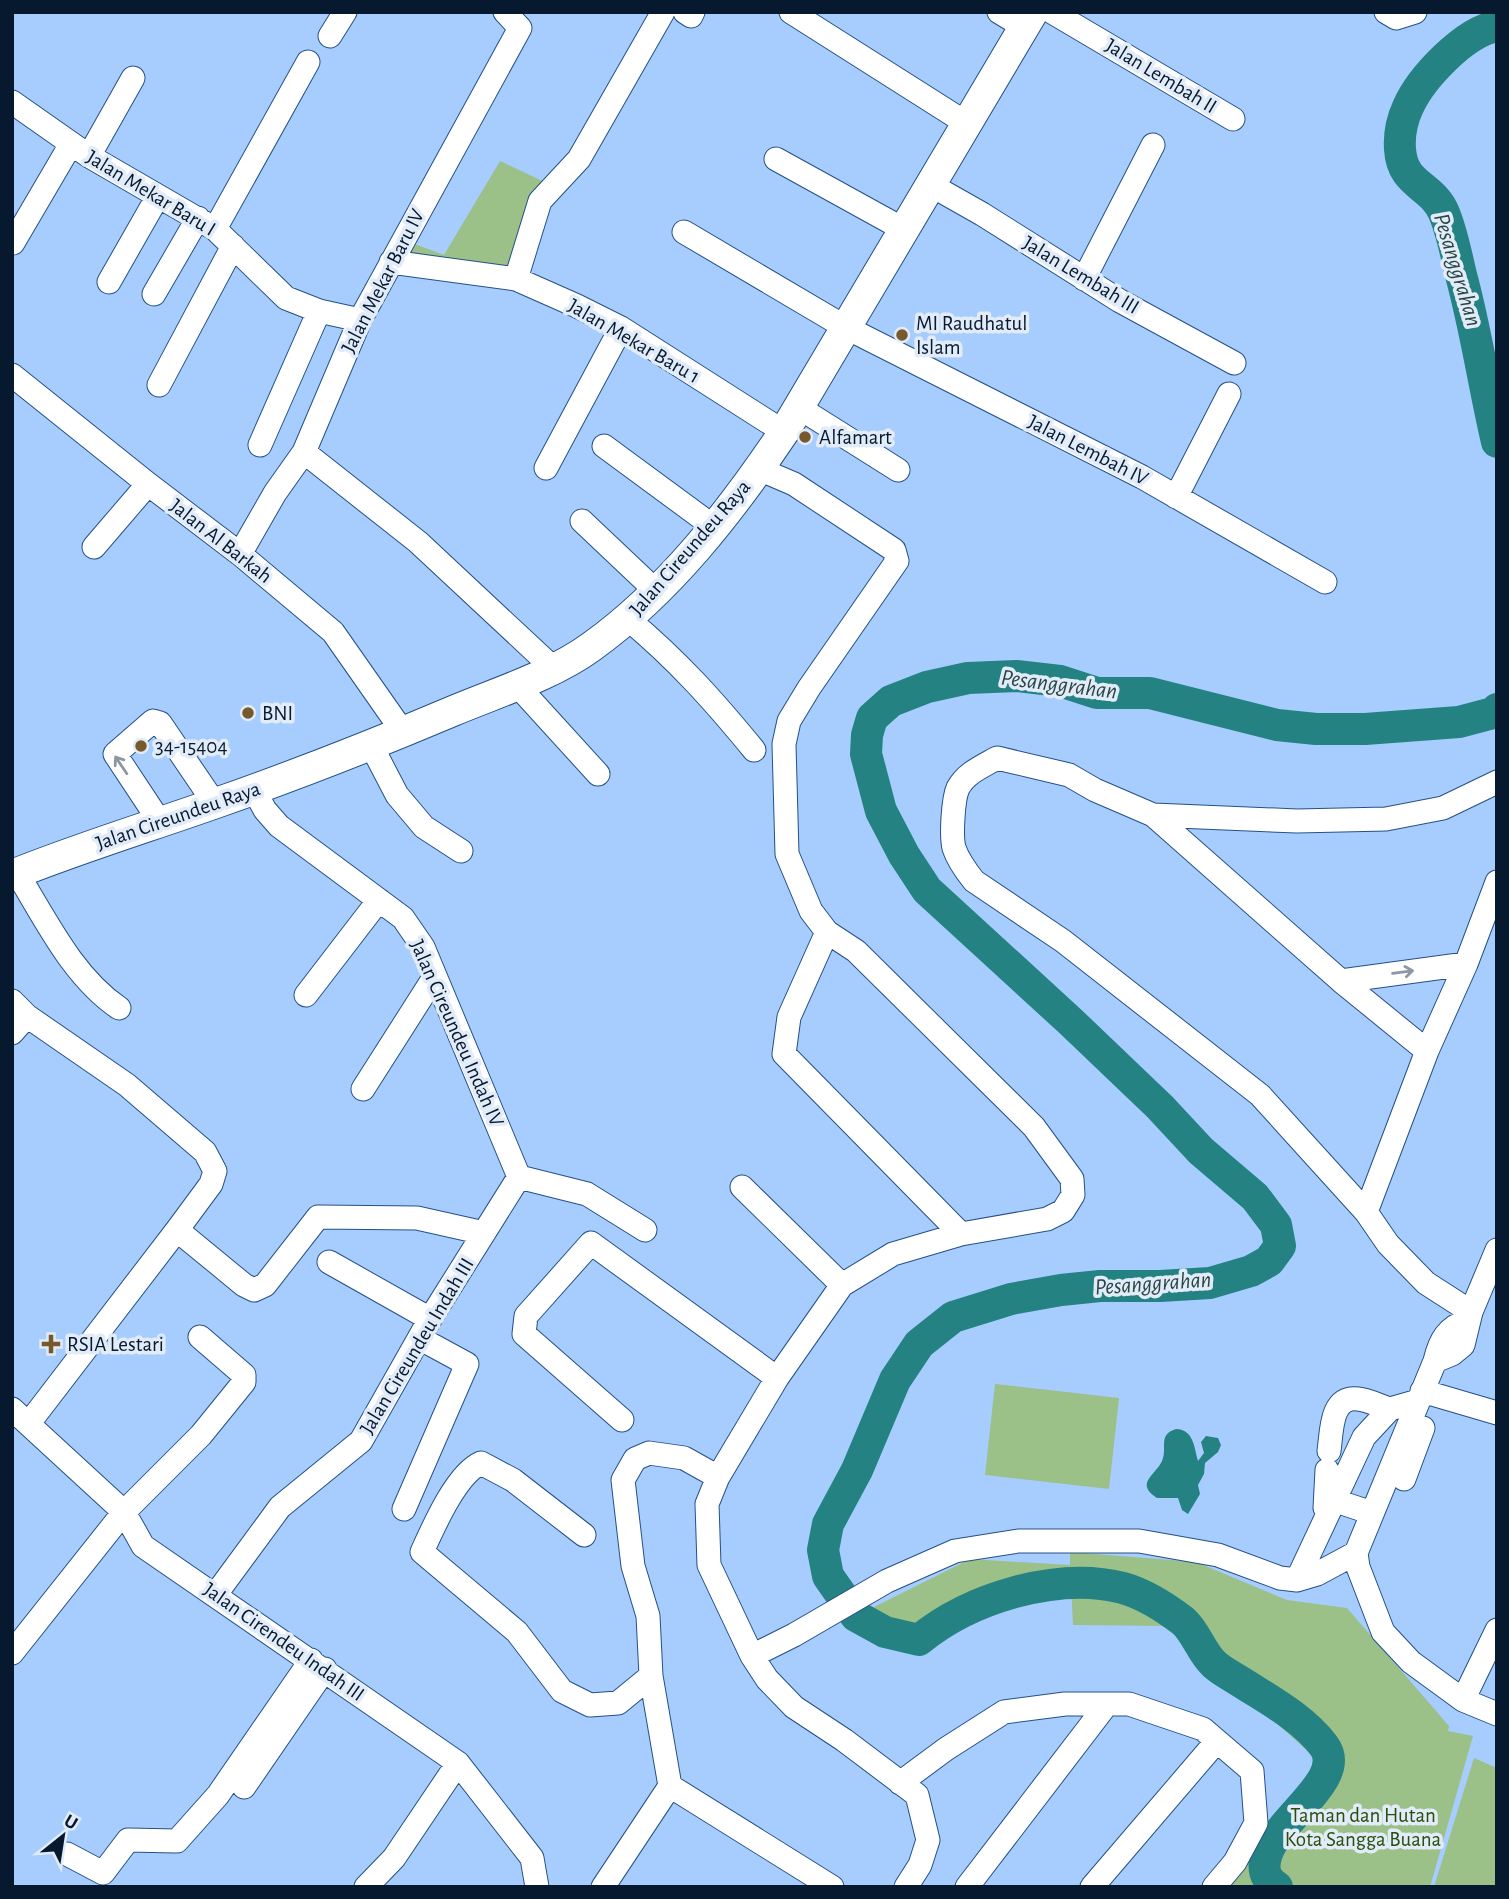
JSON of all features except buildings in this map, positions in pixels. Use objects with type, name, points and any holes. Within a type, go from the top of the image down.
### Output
[{"type":"main road","name":"Jalan Cireundeu Raya","points":[[14,874],[371,746],[553,668],[589,649],[628,619],[657,592],[714,527],[759,469],[966,123],[1019,17]]},
{"type":"street","points":[[330,36],[345,12]]},
{"type":"street","points":[[516,279],[540,201],[579,159],[663,12]]},
{"type":"street","points":[[685,12],[691,16],[693,12]]},
{"type":"street","points":[[791,12],[966,123]]},
{"type":"street","name":"Jalan Lembah II","points":[[1052,12],[1233,119]]},
{"type":"street","points":[[1386,12],[1396,18],[1415,12]]},
{"type":"street","name":"Jalan Mekar Baru IV","points":[[240,554],[275,493],[304,452],[360,320],[518,17]]},
{"type":"street","points":[[154,294],[206,224],[308,62]]},
{"type":"street","points":[[13,243],[21,209],[80,150],[133,78]]},
{"type":"street","name":"Jalan Mekar Baru I","points":[[12,102],[80,150],[206,224],[233,246],[286,298],[319,311],[360,320]]},
{"type":"street","points":[[1084,279],[1153,145]]},
{"type":"street","points":[[776,159],[902,229]]},
{"type":"street","name":"Jalan Lembah III","points":[[929,184],[1121,301],[1234,363]]},
{"type":"street","points":[[109,282],[158,196]]},
{"type":"street","name":"Jalan Lembah IV","points":[[684,232],[845,327],[1176,497],[1325,582]]},
{"type":"street","points":[[159,385],[233,246]]},
{"type":"street","name":"Jalan Mekar Baru 1","points":[[391,262],[516,279],[577,306],[791,419],[898,470]]},
{"type":"street","points":[[260,445],[319,311]]},
{"type":"street","points":[[546,468],[621,328]]},
{"type":"street","name":"Jalan Al Barkah","points":[[12,375],[240,554],[333,632],[403,732]]},
{"type":"street","points":[[1176,497],[1229,394]]},
{"type":"street","points":[[604,446],[714,527]]},
{"type":"street","points":[[304,452],[418,542],[553,668]]},
{"type":"street","points":[[759,469],[794,484],[888,546],[897,556],[897,561],[789,721],[784,744],[787,854],[811,911],[827,932],[856,951],[1034,1127],[1072,1179],[1073,1195],[1063,1211],[1047,1219],[961,1234],[893,1254],[842,1285],[777,1378],[718,1477],[707,1504],[709,1565],[752,1656],[767,1679],[794,1707],[844,1740],[917,1796],[928,1840],[920,1864],[906,1887]]},
{"type":"street","points":[[94,547],[148,484]]},
{"type":"street","points":[[582,521],[657,592]]},
{"type":"street","points":[[628,619],[670,655],[708,694],[754,750]]},
{"type":"street","points":[[516,684],[598,774]]},
{"type":"street","points":[[160,822],[114,754],[153,721],[160,723],[215,804]]},
{"type":"street","points":[[371,746],[397,795],[424,827],[461,851]]},
{"type":"street","points":[[1427,1051],[1341,981],[1153,816],[1069,775],[997,758],[973,771],[958,789],[953,815],[953,846],[963,867],[974,881],[1063,941],[1260,1095],[1366,1212],[1388,1244],[1426,1283],[1470,1317]]},
{"type":"street","points":[[1153,816],[1297,821],[1386,818],[1443,808],[1497,782]]},
{"type":"street","name":"Jalan Cireundeu Indah IV","points":[[254,790],[265,810],[279,826],[403,918],[423,947],[519,1177]]},
{"type":"street","points":[[14,874],[87,982],[119,1009]]},
{"type":"street","points":[[1366,1212],[1427,1051],[1466,964],[1497,882]]},
{"type":"street","points":[[306,995],[379,900]]},
{"type":"street","points":[[827,932],[789,1017],[784,1054],[961,1234]]},
{"type":"street","points":[[1341,981],[1466,964]]},
{"type":"street","points":[[363,1089],[435,976]]},
{"type":"street","points":[[17,1017],[127,1085],[205,1152],[215,1171],[211,1184],[177,1230],[21,1416]]},
{"type":"street","points":[[519,1177],[587,1194],[645,1230]]},
{"type":"street","name":"Jalan Cireundeu Indah III","points":[[216,1594],[280,1507],[361,1441],[519,1177]]},
{"type":"street","points":[[742,1187],[842,1285]]},
{"type":"street","points":[[177,1230],[244,1286],[254,1290],[265,1285],[318,1217],[417,1218],[484,1233]]},
{"type":"street","points":[[622,1420],[524,1334],[526,1316],[591,1243],[777,1378]]},
{"type":"street","points":[[1404,1479],[1439,1344],[1448,1331],[1470,1317],[1497,1250]]},
{"type":"street","points":[[329,1262],[426,1329],[467,1364],[404,1509]]},
{"type":"street","points":[[12,1653],[124,1512],[201,1435],[244,1382],[244,1375],[201,1337]]},
{"type":"street","points":[[1425,1396],[1356,1553],[1358,1567],[1383,1632],[1411,1662],[1463,1700],[1497,1714]]},
{"type":"street","points":[[1297,1580],[1364,1437],[1390,1409],[1425,1396],[1497,1413]]},
{"type":"street","points":[[1329,1510],[1328,1460],[1334,1412],[1342,1403],[1357,1398],[1390,1409]]},
{"type":"street","name":"Jalan Cirendeu Indah III","points":[[21,1416],[124,1512],[143,1546],[458,1763],[532,1858],[537,1887]]},
{"type":"street","points":[[606,1886],[670,1786],[651,1676],[648,1616],[633,1566],[623,1480],[635,1459],[649,1453],[684,1458],[718,1477]]},
{"type":"street","points":[[584,1535],[513,1480],[481,1463],[471,1467],[441,1511],[422,1552],[517,1632],[562,1691],[590,1705],[618,1703],[651,1676]]},
{"type":"street","points":[[1329,1510],[1372,1513]]},
{"type":"street","points":[[752,1656],[794,1636],[887,1581],[955,1551],[1017,1541],[1139,1541],[1218,1555],[1280,1578],[1297,1580],[1317,1574],[1356,1553]]},
{"type":"street","points":[[1463,1700],[1497,1630]]},
{"type":"street","points":[[244,1787],[318,1665]]},
{"type":"street","points":[[67,1854],[103,1873],[128,1840],[177,1841],[218,1795],[318,1665]]},
{"type":"street","points":[[900,1783],[946,1749],[1004,1712],[1065,1704],[1129,1704],[1203,1729],[1252,1771],[1256,1823],[1235,1862],[1214,1887]]},
{"type":"street","points":[[967,1887],[1107,1704]]},
{"type":"street","points":[[1092,1887],[1217,1741]]},
{"type":"street","points":[[366,1887],[394,1858],[458,1763]]},
{"type":"street","points":[[670,1786],[832,1887]]},
{"type":"green space","points":[[500,161],[553,186],[519,273],[407,256],[412,243],[444,255]]},
{"type":"green space","points":[[995,1384],[1119,1398],[1109,1489],[985,1475]]},
{"type":"green space","name":"Taman dan Hutan Kota Sangga Buana","points":[[1070,1552],[1196,1562],[1287,1600],[1347,1608],[1449,1726],[1448,1731],[1473,1736],[1430,1887],[1228,1887],[1321,1763],[1168,1626],[1073,1625],[1071,1583],[1031,1588],[990,1600],[952,1618],[919,1640],[885,1632],[856,1616],[970,1559],[1070,1565]]},
{"type":"green space","points":[[1474,1758],[1497,1768],[1497,1887],[1434,1887]]},
{"type":"shaded area","points":[[1176,1429],[1190,1436],[1198,1461],[1204,1453],[1201,1442],[1206,1436],[1218,1438],[1221,1445],[1218,1452],[1205,1463],[1204,1474],[1198,1485],[1200,1494],[1188,1514],[1182,1510],[1178,1498],[1157,1498],[1147,1488],[1149,1479],[1164,1456],[1165,1438]]},
{"type":"waterway","name":"Pesanggrahan","points":[[1497,26],[1471,37],[1433,70],[1408,107],[1401,128],[1400,144],[1406,171],[1439,203],[1449,228],[1471,316],[1497,442]]},
{"type":"waterway","name":"Pesanggrahan","points":[[1277,1887],[1266,1876],[1265,1861],[1280,1832],[1318,1787],[1326,1773],[1329,1759],[1324,1746],[1296,1718],[1217,1667],[1188,1626],[1169,1611],[1123,1588],[1071,1583],[1043,1586],[1016,1592],[963,1612],[919,1640],[885,1632],[856,1616],[828,1576],[823,1550],[828,1524],[857,1470],[895,1380],[919,1344],[953,1317],[1011,1299],[1061,1290],[1100,1286],[1210,1283],[1251,1271],[1269,1261],[1280,1246],[1276,1225],[1255,1197],[1201,1151],[1160,1107],[1070,1021],[927,890],[904,855],[881,811],[866,754],[867,735],[872,718],[891,701],[927,687],[968,678],[1016,676],[1060,681],[1097,693],[1150,693],[1277,725],[1316,729],[1365,729],[1459,722],[1493,713],[1497,709]]},
{"type":"place","name":"MI Raudhatul Islam","points":[[902,335]]},
{"type":"place","name":"Alfamart","points":[[805,437]]},
{"type":"place","name":"BNI","points":[[248,713]]},
{"type":"place","name":"34-15404","points":[[141,746]]},
{"type":"place","name":"RSIA Lestari","points":[[51,1344]]}]
